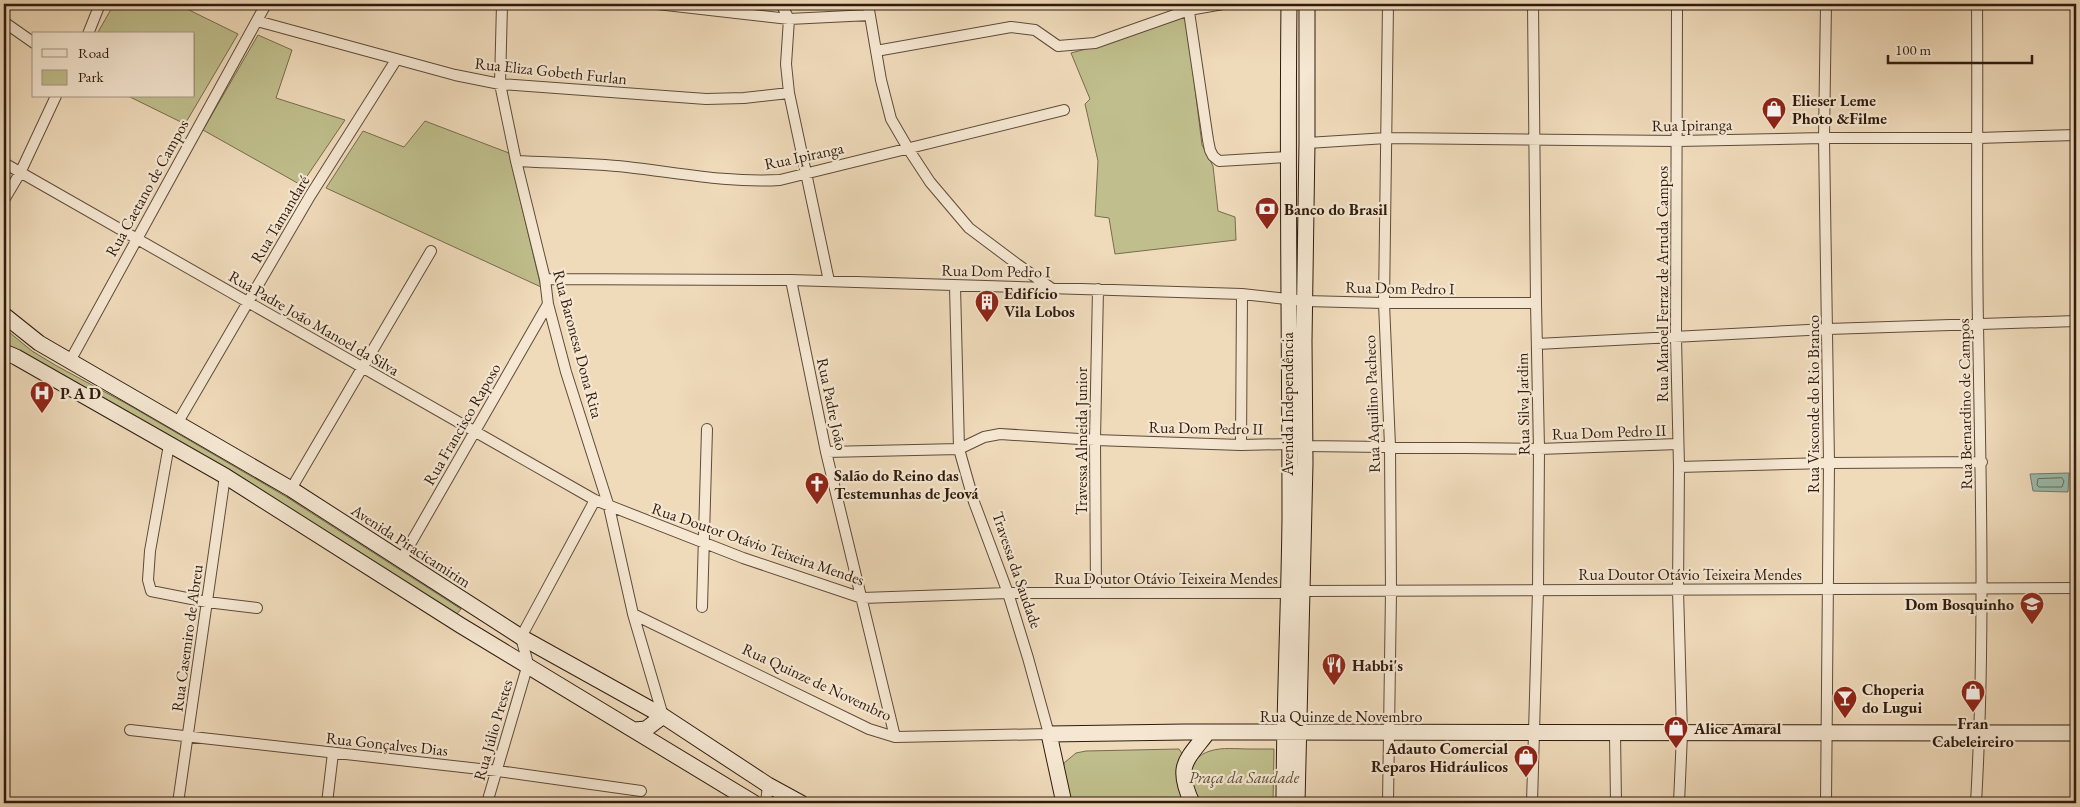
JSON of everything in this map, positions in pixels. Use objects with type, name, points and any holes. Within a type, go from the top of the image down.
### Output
[{"type":"main road","name":"Avenida Independência","points":[[1289,4],[1288,298],[1290,444],[1296,592]]},
{"type":"main road","name":"Avenida Independência","points":[[1284,803],[1291,733],[1296,592],[1305,446],[1304,301],[1307,4]]},
{"type":"main road","name":"Avenida Piracicamirim","points":[[4,315],[39,343],[291,489],[521,637],[664,716],[768,785],[801,803]]},
{"type":"main road","points":[[4,352],[16,357],[225,476],[460,625],[528,664],[754,803]]},
{"type":"main road","points":[[98,404],[99,395],[105,390],[127,398],[134,397]]},
{"type":"main road","points":[[460,625],[462,611],[473,607]]},
{"type":"main road","points":[[635,730],[646,729],[664,716]]},
{"type":"main road","points":[[1192,803],[1184,782],[1184,770],[1188,757],[1208,732]]},
{"type":"main road","name":"Rua Quinze de Novembro","points":[[1049,734],[1208,732],[2076,734]]},
{"type":"main road","name":"Avenida Independência","points":[[1291,733],[1297,803]]},
{"type":"main road","name":"Travessa da Saudade","points":[[1049,734],[1064,803]]},
{"type":"street","points":[[89,32],[100,4]]},
{"type":"street","name":"Rua Caetano de Campos","points":[[70,361],[266,4]]},
{"type":"street","name":"Rua Baronesa Dona Rita","points":[[502,4],[500,84],[516,161],[545,279],[548,304],[566,372],[609,507],[633,614],[664,716]]},
{"type":"street","points":[[657,4],[789,19],[870,15]]},
{"type":"street","points":[[781,4],[789,19],[786,64],[789,93],[829,280]]},
{"type":"street","points":[[868,4],[891,119],[909,150],[930,182],[969,228],[1051,288]]},
{"type":"street","points":[[876,51],[1010,27],[1035,30],[1058,46],[1095,43],[1188,7],[1223,4]]},
{"type":"street","name":"Rua Aquilino Pacheco","points":[[1388,4],[1384,303],[1390,446],[1391,591],[1388,803]]},
{"type":"street","name":"Rua Silva Jardim","points":[[1532,803],[1538,590],[1539,450],[1533,4]]},
{"type":"street","name":"Rua Manoel Ferraz de Arruda Campos","points":[[1677,4],[1676,338],[1678,590],[1682,734],[1680,803]]},
{"type":"street","name":"Rua Visconde do Rio Branco","points":[[1826,4],[1824,138],[1829,463],[1826,803]]},
{"type":"street","name":"Rua Bernardino de Campos","points":[[1976,803],[1980,734],[1982,462],[1978,324],[1977,4]]},
{"type":"street","points":[[1188,7],[1209,145],[1213,156],[1219,161],[1287,157]]},
{"type":"street","name":"Rua Eliza Gobeth Furlan","points":[[257,21],[396,60],[500,84],[706,99],[744,98],[789,93]]},
{"type":"street","points":[[4,22],[32,42]]},
{"type":"street","name":"Rua Tamandaré","points":[[178,422],[310,196],[396,60]]},
{"type":"street","points":[[4,200],[20,173],[55,98]]},
{"type":"street","name":"Rua Ipiranga","points":[[516,161],[601,164],[717,180],[780,180],[805,172],[909,150],[1064,110]]},
{"type":"street","name":"Rua Ipiranga","points":[[1307,143],[1387,138],[1678,141],[1824,138],[1978,138],[2076,135]]},
{"type":"street","name":"Rua Padre João Manoel da Silva","points":[[4,163],[609,507]]},
{"type":"street","points":[[291,489],[431,251]]},
{"type":"street","points":[[1017,264],[1020,274],[1017,287]]},
{"type":"street","name":"Rua Dom Pedro I","points":[[545,279],[829,280],[954,286],[1242,294],[1304,301],[1536,303]]},
{"type":"street","name":"Rua Padre João","points":[[791,280],[826,452],[894,738]]},
{"type":"street","name":"Travessa da Saudade","points":[[954,286],[959,449],[974,502],[1008,593],[1049,734]]},
{"type":"street","name":"Travessa Almeida Junior","points":[[1096,594],[1095,440],[1098,289]]},
{"type":"street","points":[[1241,445],[1242,294]]},
{"type":"street","name":"Rua Francisco Raposo","points":[[401,560],[548,304]]},
{"type":"street","points":[[1537,344],[1828,329],[2076,321]]},
{"type":"street","points":[[702,606],[707,429]]},
{"type":"street","name":"Rua Dom Pedro II","points":[[826,452],[959,449],[984,437],[1000,434],[1095,440],[1241,445],[1290,444],[1305,446],[1539,450],[1678,444]]},
{"type":"street","points":[[169,445],[150,551],[148,580],[151,591],[207,602],[257,608]]},
{"type":"street","points":[[1678,467],[1829,463],[1982,462]]},
{"type":"street","name":"Rua Casemiro de Abreu","points":[[178,803],[225,476]]},
{"type":"street","points":[[528,664],[521,637],[595,500]]},
{"type":"street","name":"Rua Doutor Otávio Teixeira Mendes","points":[[609,507],[703,543],[862,598],[1008,593],[2076,588]]},
{"type":"street","name":"Rua Quinze de Novembro","points":[[633,614],[869,729],[894,738],[1049,734]]},
{"type":"street","name":"Rua Júlio Prestes","points":[[487,803],[528,664]]},
{"type":"street","name":"Rua Gonçalves Dias","points":[[130,730],[498,771],[641,791]]},
{"type":"street","points":[[1615,734],[1616,803]]},
{"type":"street","points":[[327,803],[333,753]]},
{"type":"street","points":[[766,803],[768,785]]},
{"type":"green space","points":[[114,4],[187,4],[187,9],[238,34],[185,124],[132,98],[195,98],[195,32],[98,32]]},
{"type":"green space","points":[[1186,16],[1202,145],[1213,166],[1218,211],[1235,217],[1236,240],[1115,254],[1109,218],[1095,216],[1098,161],[1085,104],[1090,99],[1071,53],[1101,45]]},
{"type":"green space","points":[[258,35],[292,50],[276,98],[345,120],[301,185],[203,130]]},
{"type":"green space","points":[[425,121],[509,153],[541,287],[326,188],[363,131],[404,147]]},
{"type":"green space","points":[[4,328],[32,351],[285,496],[461,609],[456,615],[24,354],[4,345]]},
{"type":"green space","points":[[1179,749],[1183,755],[1186,803],[1070,803],[1063,771],[1064,763],[1076,753],[1086,751]]},
{"type":"green space","name":"Praça da Saudade","points":[[1225,749],[1274,749],[1273,803],[1199,803],[1193,788],[1191,773],[1196,760],[1202,755],[1210,751]]},
{"type":"water","points":[[2069,473],[2068,492],[2033,491],[2030,474]]},
{"type":"place","name":"Elieser Leme Photo &Filme","points":[[1774,130]]},
{"type":"place","name":"Banco do Brasil","points":[[1267,230]]},
{"type":"place","name":"Edifício Vila Lobos","points":[[987,323]]},
{"type":"place","name":"P A D","points":[[42,414]]},
{"type":"place","name":"Salão do Reino das Testemunhas de Jeová","points":[[817,505]]},
{"type":"place","name":"Dom Bosquinho","points":[[2032,625]]},
{"type":"place","name":"Habbi's","points":[[1334,686]]},
{"type":"place","name":"Fran Cabeleireiro","points":[[1973,713]]},
{"type":"place","name":"Choperia do Lugui","points":[[1845,719]]},
{"type":"place","name":"Alice Amaral","points":[[1676,749]]},
{"type":"place","name":"Adauto Comercial Reparos Hidráulicos","points":[[1526,778]]}]
